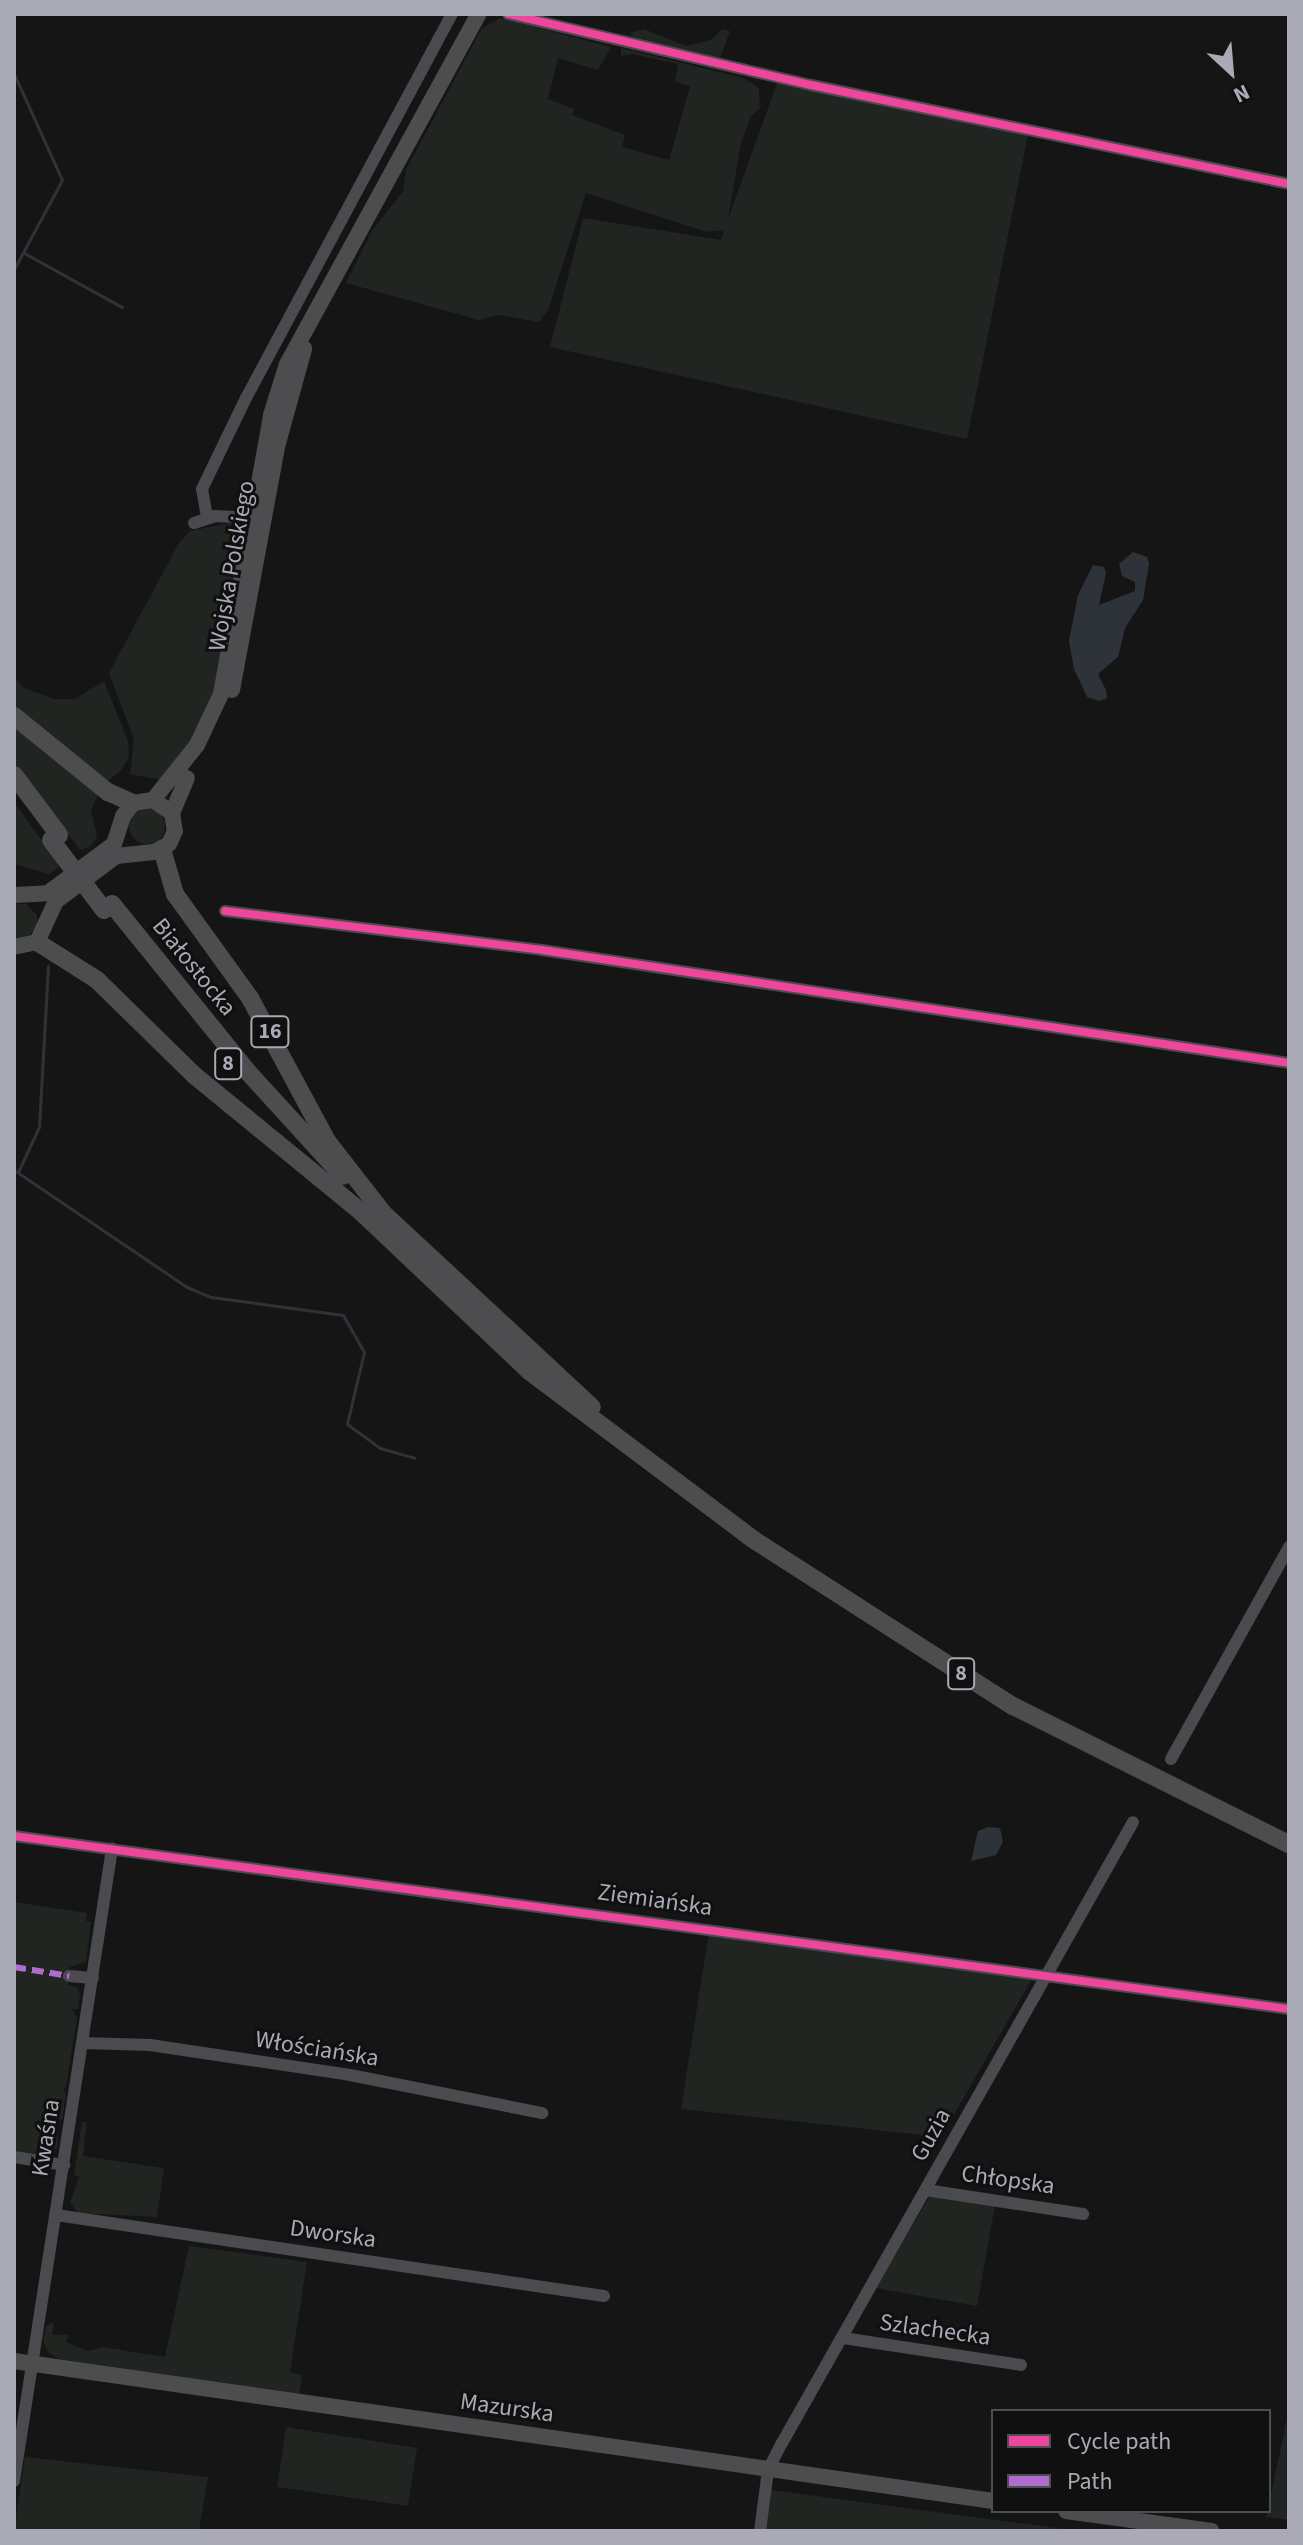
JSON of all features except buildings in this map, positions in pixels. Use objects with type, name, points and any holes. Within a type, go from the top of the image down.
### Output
[{"type":"highway","points":[[14,716],[108,792],[133,803]]},
{"type":"highway","name":"Białostocka","points":[[14,775],[55,838]]},
{"type":"highway","name":"Białostocka","points":[[14,791],[55,838],[242,1081],[360,1211]]},
{"type":"highway","name":"16","points":[[162,849],[175,894],[250,998],[327,1141],[383,1213]]},
{"type":"highway","name":"Białostocka","points":[[108,907],[276,1104],[383,1213]]},
{"type":"highway","points":[[37,942],[97,980],[194,1075],[360,1211]]},
{"type":"highway","name":"8","points":[[360,1211],[529,1371],[837,1596],[1013,1706],[1289,1844]]},
{"type":"highway","name":"8","points":[[383,1213],[656,1465]]},
{"type":"main road","name":"Wojska Polskiego","points":[[153,800],[197,745],[221,694],[257,519],[315,317],[479,14]]},
{"type":"main road","name":"Wojska Polskiego","points":[[162,849],[175,831],[173,800],[229,700],[246,636],[257,519]]},
{"type":"main road","points":[[14,947],[37,942],[56,901],[112,852],[133,803],[153,800],[172,813]]},
{"type":"main road","points":[[14,895],[48,893],[112,852],[162,849]]},
{"type":"main road","name":"Mazurska","points":[[14,2361],[991,2501]]},
{"type":"main road","points":[[1081,2513],[1212,2531]]},
{"type":"street","points":[[207,517],[202,489],[370,158],[452,14]]},
{"type":"street","points":[[508,14],[811,85],[1289,184]]},
{"type":"street","points":[[194,523],[207,517],[257,519]]},
{"type":"street","points":[[225,911],[542,950],[1289,1063]]},
{"type":"street","points":[[1171,1759],[1289,1547]]},
{"type":"street","name":"Guzia","points":[[768,2470],[1133,1822]]},
{"type":"street","name":"Ziemiańska","points":[[14,1836],[1289,2009]]},
{"type":"street","name":"Kwaśna","points":[[14,2481],[112,1849]]},
{"type":"street","points":[[69,1976],[93,1978]]},
{"type":"street","name":"Włościańska","points":[[83,2043],[150,2045],[350,2075],[542,2113]]},
{"type":"street","points":[[14,2157],[64,2165]]},
{"type":"street","name":"Chłopska","points":[[926,2190],[1083,2214]]},
{"type":"street","name":"Dworska","points":[[56,2215],[604,2296]]},
{"type":"street","name":"Szlachecka","points":[[843,2338],[1021,2365]]},
{"type":"street","points":[[760,2531],[768,2470]]},
{"type":"shaded area","points":[[500,18],[611,47],[598,70],[558,58],[548,99],[574,109],[572,115],[625,135],[622,147],[669,160],[690,87],[675,81],[678,64],[632,54],[621,56],[621,48],[744,78],[759,88],[760,108],[751,116],[741,143],[728,219],[779,78],[1028,135],[967,439],[550,347],[583,218],[721,240],[724,230],[707,232],[586,193],[548,310],[539,322],[499,315],[479,320],[346,283],[372,231],[403,191],[406,170],[482,28]]},
{"type":"shaded area","points":[[644,29],[686,46],[711,40],[722,29],[730,31],[720,58],[635,39],[630,33]]},
{"type":"shaded area","points":[[230,523],[242,539],[220,686],[193,744],[160,780],[130,774],[134,739],[109,673],[179,543],[190,531]]},
{"type":"shaded area","points":[[1133,552],[1147,557],[1149,564],[1143,600],[1125,628],[1118,657],[1098,674],[1107,698],[1099,701],[1087,697],[1074,669],[1069,641],[1078,595],[1093,565],[1104,567],[1106,573],[1099,605],[1135,591],[1135,582],[1122,576],[1119,564]]},
{"type":"shaded area","points":[[14,677],[24,688],[54,699],[75,699],[104,681],[128,741],[129,757],[121,770],[106,783],[14,707]]},
{"type":"shaded area","points":[[14,724],[99,793],[91,810],[97,836],[91,846],[80,850],[14,763]]},
{"type":"shaded area","points":[[14,802],[60,866],[49,874],[14,864]]},
{"type":"shaded area","points":[[147,808],[160,813],[165,826],[160,839],[147,844],[134,839],[129,826],[134,813]]},
{"type":"shaded area","points":[[14,904],[26,904],[37,915],[37,925],[28,937],[14,939]]},
{"type":"shaded area","points":[[988,1827],[1000,1828],[1003,1842],[996,1855],[971,1861],[978,1831]]},
{"type":"shaded area","points":[[14,1902],[87,1913],[86,1921],[91,1922],[86,1962],[70,1967],[68,1985],[78,1988],[80,1995],[78,2009],[72,2009],[77,2018],[66,2087],[62,2087],[66,2093],[62,2120],[57,2120],[58,2147],[41,2157],[14,2153]]},
{"type":"shaded area","points":[[709,1932],[1032,1979],[941,2137],[681,2109]]},
{"type":"shaded area","points":[[82,2122],[87,2122],[83,2156],[164,2168],[157,2217],[78,2213],[70,2203],[79,2177],[74,2175]]},
{"type":"shaded area","points":[[930,2196],[995,2205],[977,2306],[876,2288]]},
{"type":"shaded area","points":[[189,2246],[307,2262],[290,2372],[302,2375],[299,2395],[59,2359],[49,2353],[43,2341],[46,2326],[54,2322],[52,2335],[68,2335],[66,2342],[88,2351],[103,2347],[165,2357]]},
{"type":"shaded area","points":[[1289,2409],[1289,2520],[1266,2517],[1267,2513],[1271,2513],[1271,2494]]},
{"type":"shaded area","points":[[286,2427],[417,2448],[408,2506],[277,2487]]},
{"type":"shaded area","points":[[25,2457],[208,2477],[199,2531],[14,2531]]},
{"type":"shaded area","points":[[771,2490],[1079,2531],[765,2531]]},
{"type":"waterway","points":[[14,74],[62,180],[14,269]]},
{"type":"waterway","points":[[24,253],[122,307]]},
{"type":"waterway","points":[[18,1172],[39,1127],[48,966]]},
{"type":"waterway","points":[[14,1170],[187,1287],[211,1297],[343,1315],[364,1352],[347,1424],[380,1448],[415,1458]]},
{"type":"marked path","points":[[14,1967],[69,1976]]},
{"type":"cycle path","points":[[508,14],[811,85],[1289,184]]},
{"type":"cycle path","points":[[225,911],[542,950],[1289,1063]]},
{"type":"cycle path","points":[[14,1836],[1289,2009]]}]
